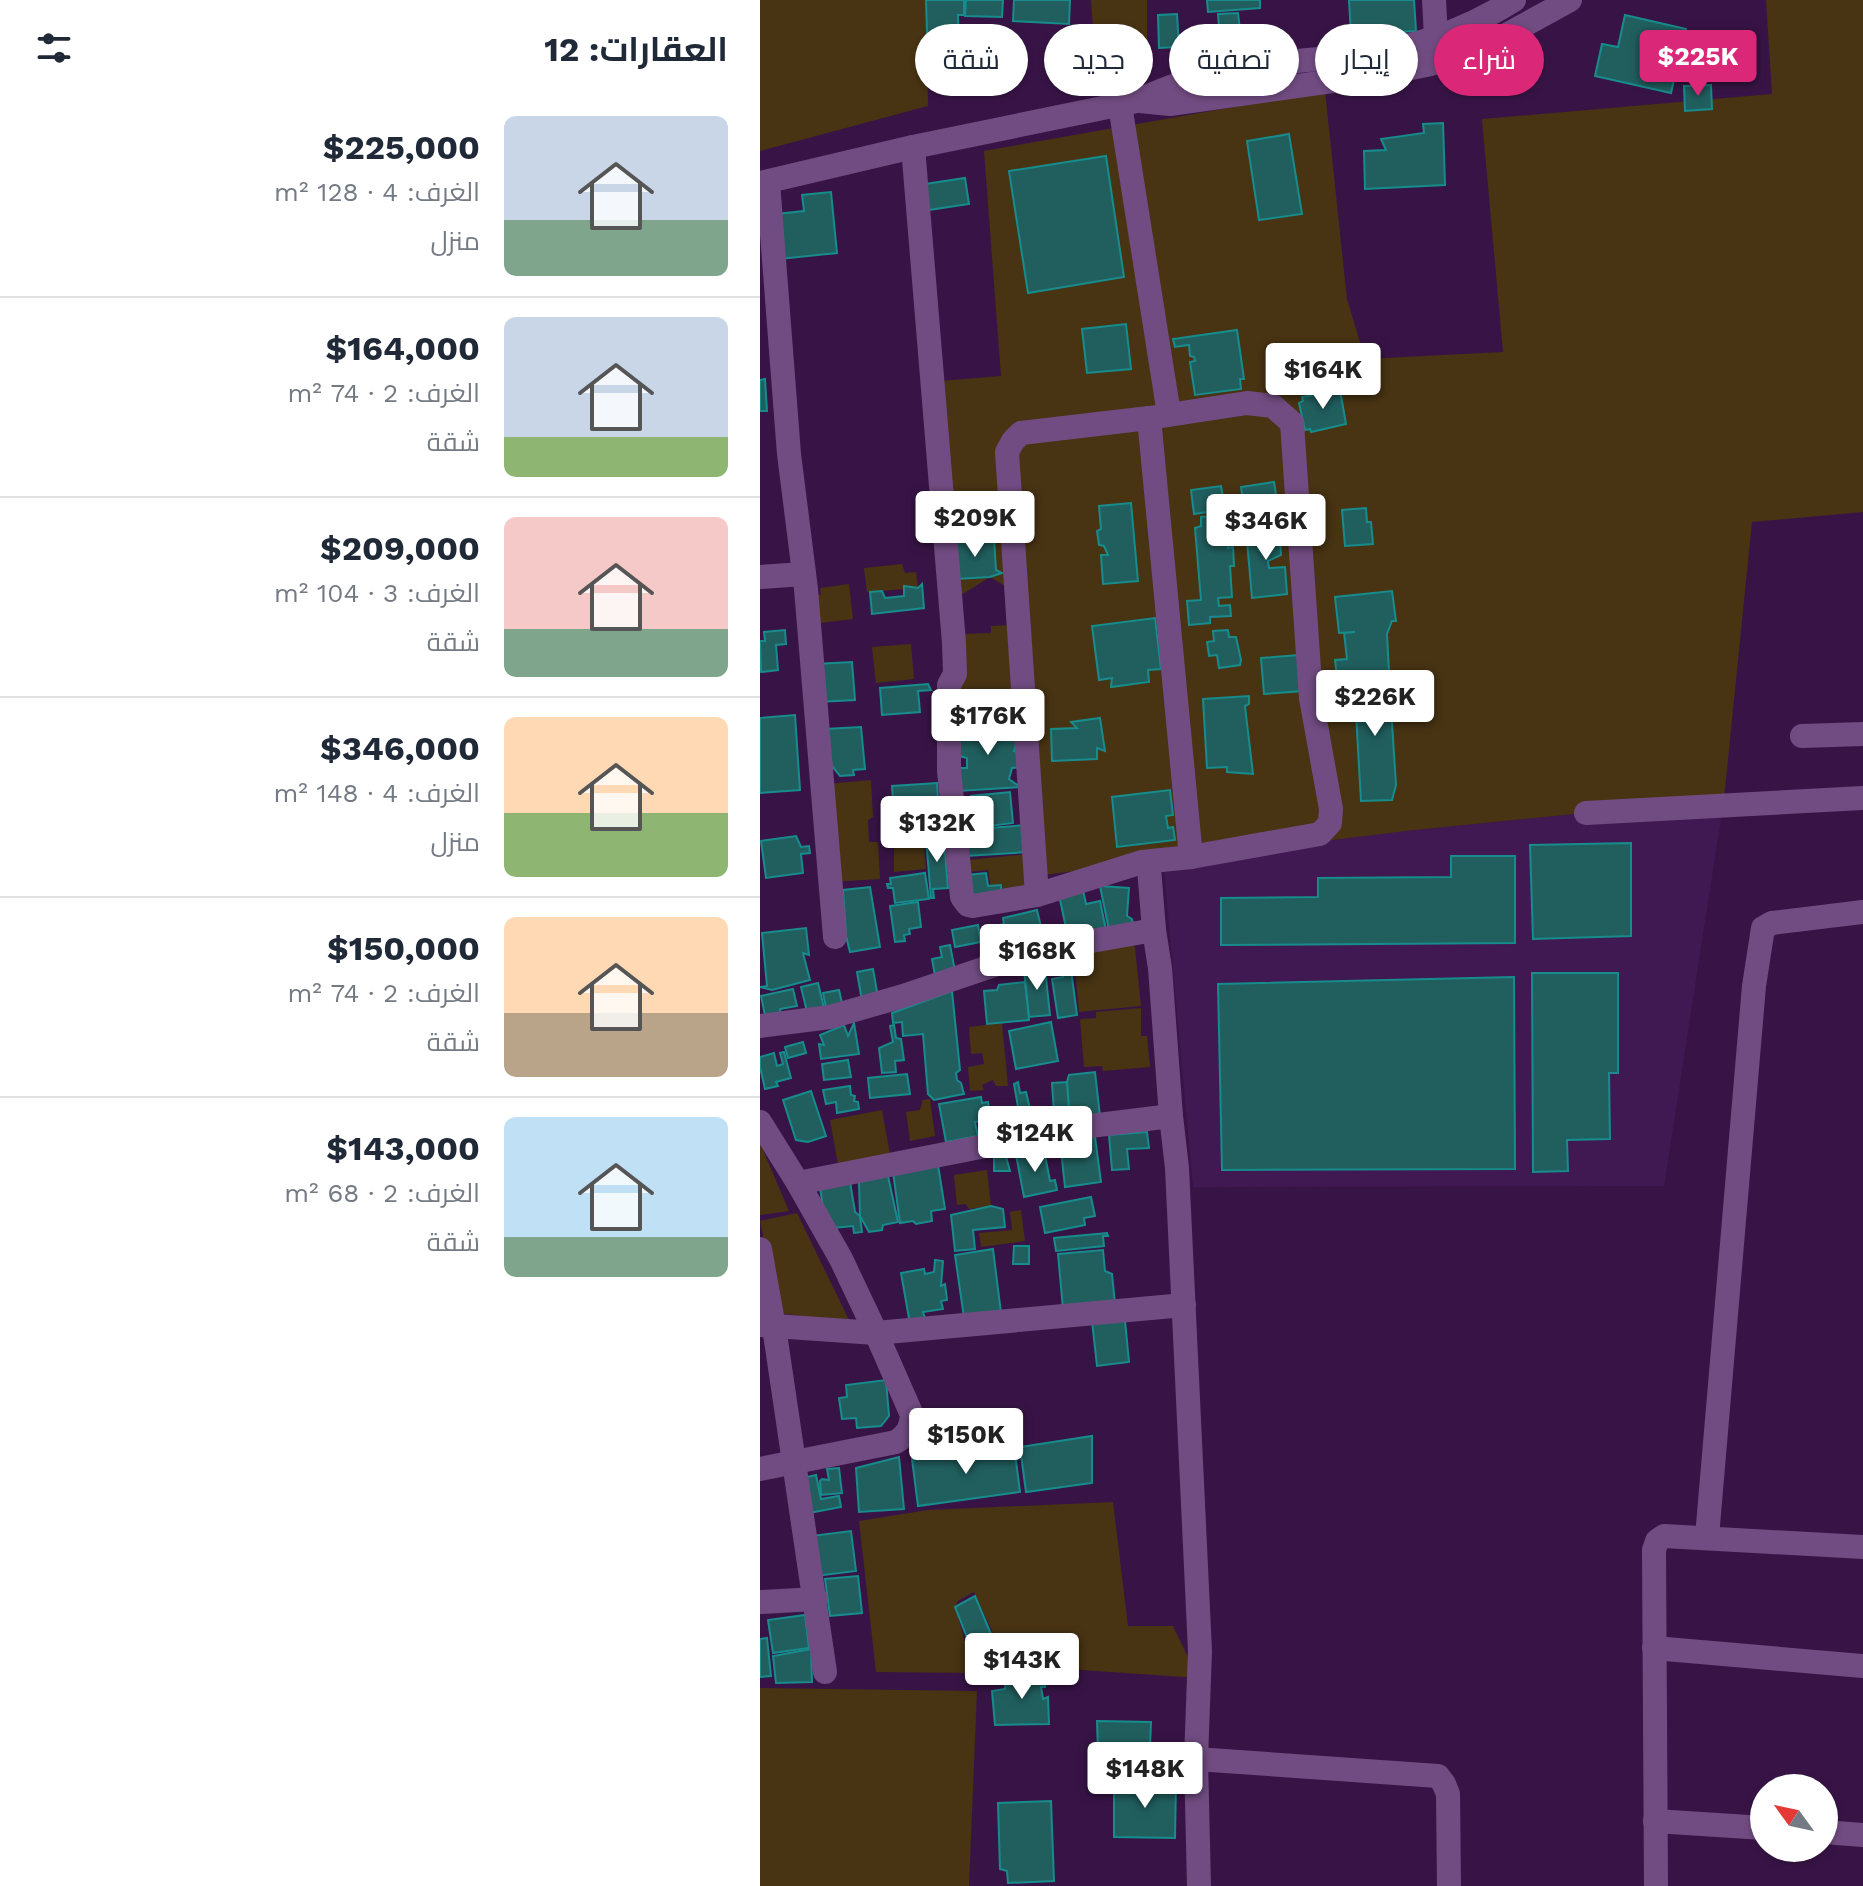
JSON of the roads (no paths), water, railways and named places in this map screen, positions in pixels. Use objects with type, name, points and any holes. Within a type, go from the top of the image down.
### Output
[{"type":"street","points":[[1434,0],[1435,24]]},
{"type":"street","points":[[1467,24],[1514,0]]},
{"type":"street","points":[[1129,103],[1170,104],[1382,74],[1431,64],[1499,39],[1570,0]]},
{"type":"street","points":[[835,937],[804,574],[789,454],[764,182],[913,147],[1129,103],[1172,85],[1220,72],[1367,54],[1434,38]]},
{"type":"street","points":[[1129,103],[1159,416],[1191,857]]},
{"type":"street","points":[[913,147],[954,643],[955,674],[949,685],[949,771],[962,897],[968,905],[1037,895],[1142,862],[1191,857],[1320,834],[1330,823],[1331,809],[1311,698],[1292,423],[1273,406],[1247,403],[1021,433],[1007,452],[1037,895]]},
{"type":"street","points":[[760,577],[804,574]]},
{"type":"street","points":[[1802,736],[1863,734]]},
{"type":"street","points":[[1586,813],[1863,798]]},
{"type":"street","points":[[1147,863],[1160,968],[1177,1168],[1184,1305],[1200,1651],[1196,1759],[1199,1886]]},
{"type":"street","points":[[1707,1537],[1754,986],[1763,928],[1772,923],[1863,912]]},
{"type":"street","points":[[760,1026],[830,1017],[1021,956],[1154,930]]},
{"type":"street","points":[[798,1183],[1082,1127],[1171,1116]]},
{"type":"street","points":[[760,1122],[841,1259],[912,1415],[911,1427],[896,1442],[760,1469]]},
{"type":"street","points":[[760,1249],[767,1326],[795,1463],[825,1672]]},
{"type":"street","points":[[767,1326],[876,1333],[1184,1305]]},
{"type":"street","points":[[1656,1886],[1654,1648],[1657,1541],[1664,1536],[1707,1537],[1863,1547]]},
{"type":"street","points":[[760,1602],[816,1599]]},
{"type":"street","points":[[1654,1648],[1863,1666]]},
{"type":"street","points":[[1196,1759],[1438,1776],[1448,1794],[1449,1886]]},
{"type":"street","points":[[1655,1821],[1750,1827]]},
{"type":"street","points":[[1838,1833],[1863,1835]]}]
